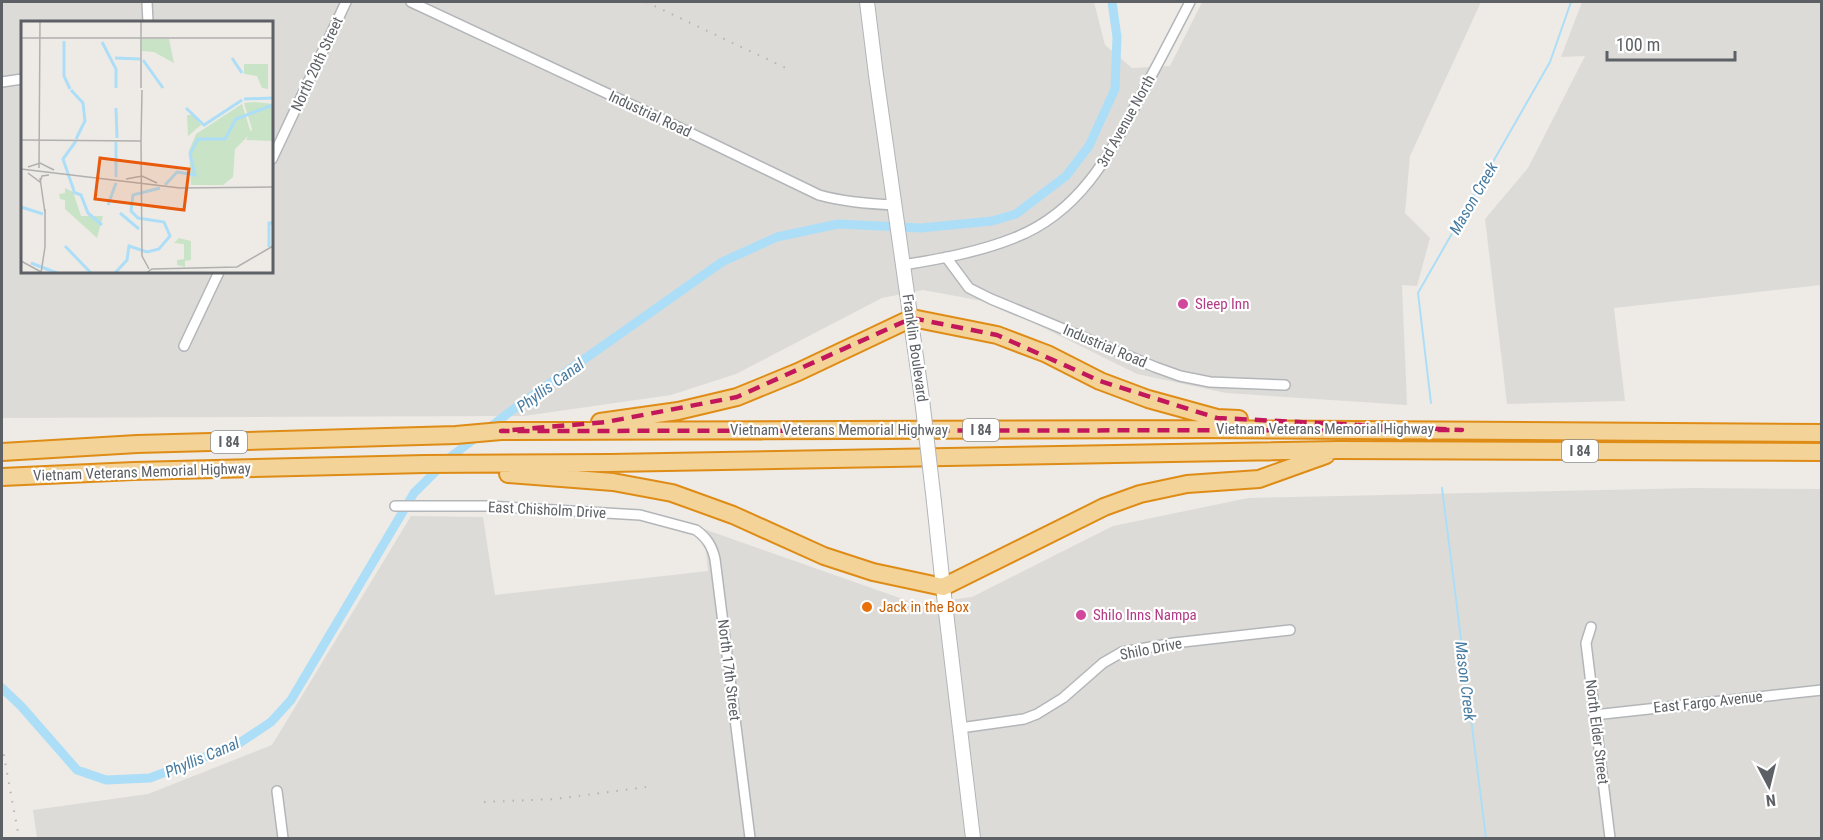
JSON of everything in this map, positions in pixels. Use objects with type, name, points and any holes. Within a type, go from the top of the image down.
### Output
[{"type":"highway","points":[[501,431],[606,422],[678,411],[737,398],[912,318],[997,335],[1047,354],[1100,381],[1148,399],[1216,418],[1462,430]]},
{"type":"highway","name":"Vietnam Veterans Memorial Highway","points":[[2,452],[137,444],[456,435],[501,431],[1462,430],[1821,433]]},
{"type":"highway","points":[[461,469],[613,482],[672,493],[733,515],[824,556],[873,572],[943,587],[1104,507],[1140,494],[1188,484],[1259,479],[1338,450]]},
{"type":"highway","name":"Vietnam Veterans Memorial Highway","points":[[2,477],[283,467],[461,469],[1338,450],[1821,452]]},
{"type":"main road","name":"Franklin Boulevard","points":[[867,2],[898,235],[912,318],[973,838]]},
{"type":"street","points":[[147,2],[148,21]]},
{"type":"street","name":"North 20th Street","points":[[274,147],[346,2]]},
{"type":"street","name":"Industrial Road","points":[[411,2],[819,195],[896,212]]},
{"type":"street","name":"3rd Avenue North","points":[[903,265],[946,257],[1015,238],[1053,217],[1072,202],[1110,154],[1190,2]]},
{"type":"street","points":[[2,82],[21,79]]},
{"type":"street","name":"Industrial Road","points":[[946,257],[969,288],[1155,367],[1180,376],[1210,382],[1285,385]]},
{"type":"street","points":[[184,346],[219,273]]},
{"type":"street","name":"East Chisholm Drive","points":[[395,506],[487,506],[640,515],[674,524]]},
{"type":"street","name":"North 17th Street","points":[[674,524],[696,530],[703,535],[713,549],[750,838]]},
{"type":"street","name":"North Elder Street","points":[[1591,627],[1586,643],[1610,838]]},
{"type":"street","name":"Shilo Drive","points":[[960,728],[1024,718],[1049,709],[1102,663],[1113,656],[1131,650],[1290,630]]},
{"type":"street","name":"East Fargo Avenue","points":[[1594,715],[1821,690]]},
{"type":"street","points":[[277,791],[283,838]]},
{"type":"highlighted area","points":[[912,318],[997,335],[1100,381],[1217,418],[1462,430],[1205,429],[501,431],[606,422],[737,397]]},
{"type":"shaded area","points":[[2,2],[1094,2],[1105,45],[1132,68],[1170,66],[1202,2],[1481,2],[1410,156],[1405,213],[1430,238],[1417,286],[1402,285],[1407,405],[1226,393],[1137,374],[993,303],[923,290],[882,298],[736,374],[671,395],[524,416],[2,418]]},
{"type":"shaded area","points":[[1582,2],[1821,2],[1821,285],[1614,308],[1625,401],[1507,404],[1485,219],[1528,168],[1585,56],[1561,57]]},
{"type":"shaded area","points":[[1695,488],[1821,489],[1821,838],[37,838],[33,810],[148,794],[272,745],[411,516],[483,517],[495,595],[708,571],[704,529],[917,604],[972,597],[1113,526],[1248,498]]},
{"type":"waterway","name":"Phyllis Canal","points":[[2,688],[21,706],[77,770],[106,780],[150,778],[238,744],[271,722],[291,700],[414,493],[449,458],[515,408],[722,262],[777,237],[838,224],[921,228],[992,221],[1016,214],[1066,176],[1089,146],[1115,89],[1117,37],[1112,2]]},
{"type":"waterway","name":"Mason Creek","points":[[1431,403],[1418,293],[1550,62],[1571,2]]},
{"type":"waterway","name":"Mason Creek","points":[[1442,488],[1486,838]]},
{"type":"railway","points":[[646,2],[788,69]]},
{"type":"railway","points":[[2,745],[19,838]]},
{"type":"railway","points":[[484,802],[555,799],[646,787]]},
{"type":"place","name":"Sleep Inn","points":[[1183,304]]},
{"type":"place","name":"Jack in the Box","points":[[867,607]]},
{"type":"place","name":"Shilo Inns Nampa","points":[[1081,615]]}]
